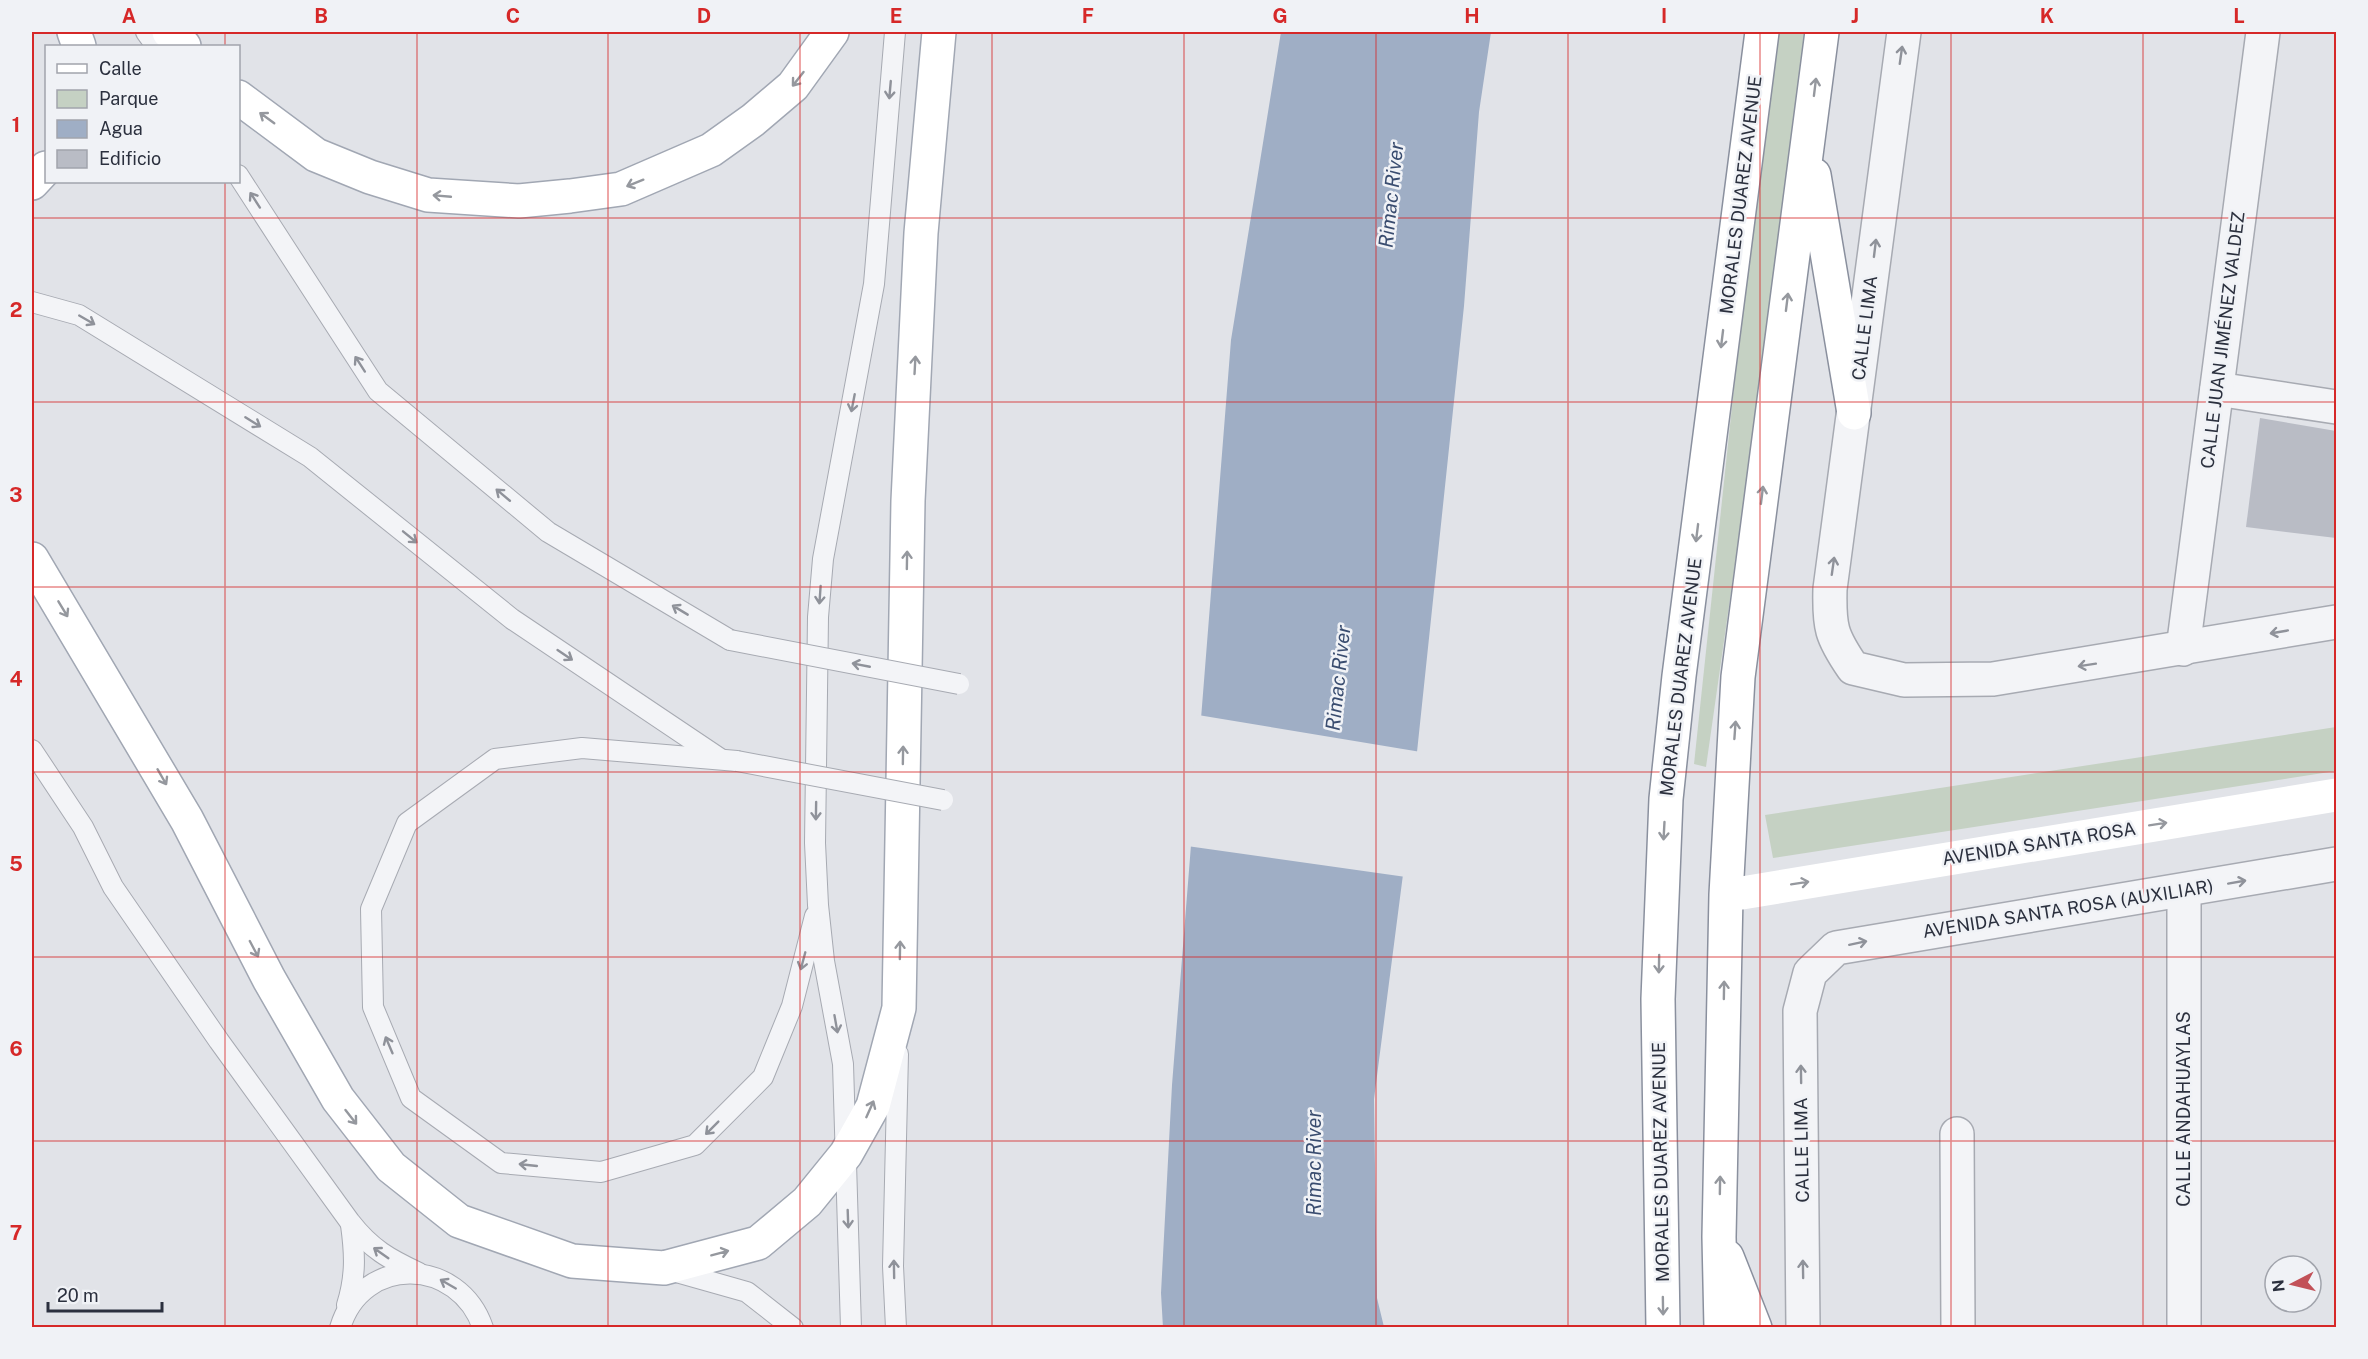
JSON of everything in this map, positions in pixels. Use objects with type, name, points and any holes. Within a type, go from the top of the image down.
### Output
[{"type":"main road","points":[[169,32],[183,45]]},
{"type":"main road","points":[[240,98],[316,155],[370,177],[428,195],[519,201],[570,196],[621,189],[711,150],[753,120],[792,86],[832,32]]},
{"type":"main road","points":[[32,559],[187,820],[269,979],[338,1100],[391,1167],[459,1221],[572,1260],[664,1268],[758,1243],[807,1202],[846,1154],[873,1106],[899,1008],[908,501],[921,233],[939,32]]},
{"type":"main road","name":"MORALES DUAREZ AVENUE","points":[[1663,1328],[1658,999],[1666,799],[1679,676],[1762,32]]},
{"type":"main road","points":[[1721,1328],[1719,1238],[1726,895],[1738,677],[1822,32]]},
{"type":"main road","points":[[1808,140],[1854,413]]},
{"type":"main road","points":[[32,183],[45,169]]},
{"type":"main road","name":"AVENIDA SANTA ROSA","points":[[1742,892],[2337,795]]},
{"type":"main road","points":[[1719,1238],[1755,1328]]},
{"type":"street","name":"CALLE LIMA","points":[[1904,32],[1830,588],[1829,624],[1839,648],[1853,668],[1904,680],[1993,680],[2183,649]]},
{"type":"street","name":"CALLE JUAN JIMÉNEZ VALDEZ","points":[[2183,649],[2262,32]]},
{"type":"street","points":[[2217,389],[2337,407]]},
{"type":"street","points":[[2183,649],[2337,622]]},
{"type":"street","name":"AVENIDA SANTA ROSA (AUXILIAR)","points":[[1810,973],[1836,948],[2337,864]]},
{"type":"street","name":"CALLE ANDAHUAYLAS","points":[[2184,891],[2184,1328]]},
{"type":"street","name":"CALLE LIMA","points":[[1803,1328],[1800,1011],[1810,973]]},
{"type":"street","points":[[1957,1134],[1958,1328]]},
{"type":"lane","points":[[146,32],[155,45]]},
{"type":"lane","points":[[851,1328],[843,1064],[824,961],[815,843],[818,618],[822,559],[871,305],[895,32]]},
{"type":"lane","points":[[240,178],[378,391],[548,532],[730,640],[959,684]]},
{"type":"lane","points":[[32,302],[79,315],[310,458],[512,619],[729,760]]},
{"type":"lane","points":[[818,904],[792,1006],[763,1077],[695,1144],[601,1172],[501,1163],[411,1098],[373,1007],[371,909],[407,823],[495,759],[582,748],[729,760],[943,800]]},
{"type":"lane","points":[[32,750],[83,828],[113,887],[219,1041],[350,1222],[368,1244],[392,1261],[419,1273],[443,1280],[464,1293],[478,1313],[483,1328]]},
{"type":"lane","points":[[896,1328],[893,1266],[899,1008]]},
{"type":"lane","points":[[340,1326],[354,1281],[356,1256],[350,1222]]},
{"type":"lane","points":[[664,1268],[747,1292],[793,1328]]},
{"type":"lane","points":[[340,1326],[352,1302],[371,1285],[394,1274],[419,1273]]},
{"type":"green space","points":[[1778,32],[1811,32],[1706,767],[1694,764],[1741,322]]},
{"type":"green space","points":[[2336,727],[2336,771],[1773,858],[1765,815]]},
{"type":"water","name":"Rimac River","points":[[1281,32],[1491,32],[1479,112],[1464,306],[1409,828],[1374,1099],[1377,1298],[1384,1327],[1163,1328],[1161,1293],[1172,1085],[1231,340]]},
{"type":"pier","points":[[1198,715],[1421,752],[1406,877],[1187,846]]},
{"type":"building","points":[[2260,418],[2336,431],[2336,538],[2246,527]]}]
